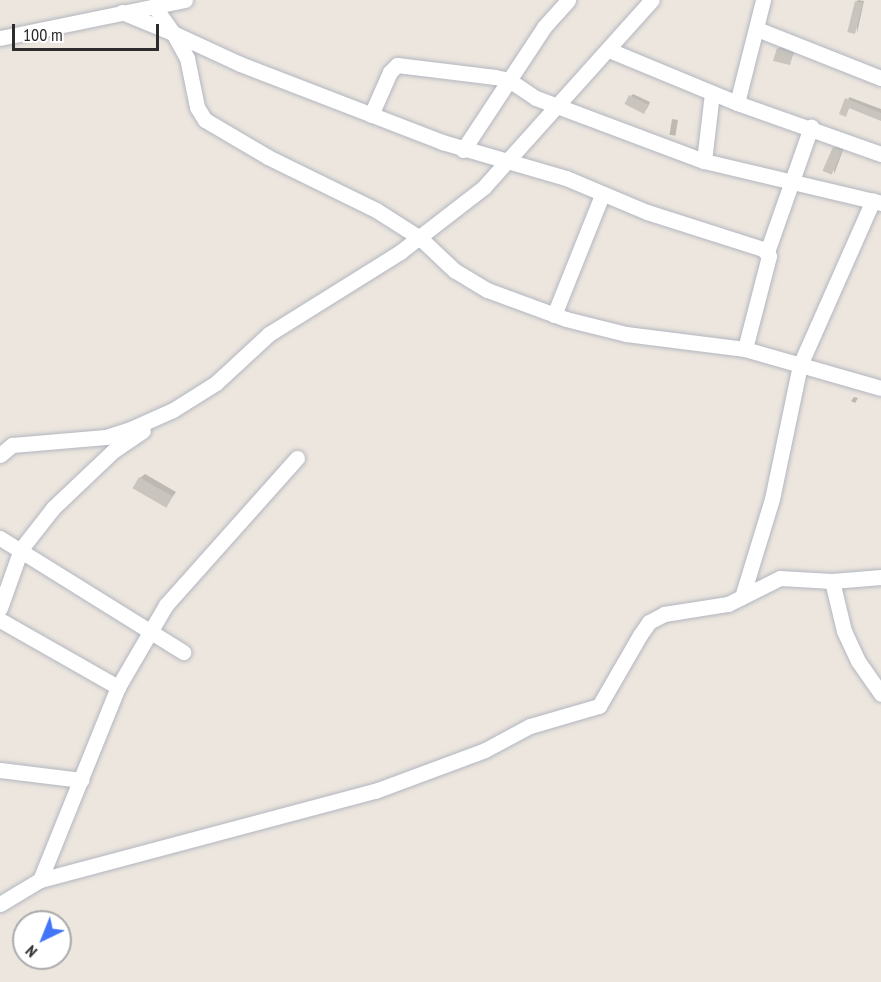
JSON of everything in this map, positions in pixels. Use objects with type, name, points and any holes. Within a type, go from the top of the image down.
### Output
[{"type":"street","points":[[0,38],[185,0]]},
{"type":"street","points":[[463,150],[544,27],[568,0]]},
{"type":"street","points":[[0,608],[21,549],[53,508],[96,467],[173,410],[216,383],[269,334],[420,238],[509,163],[652,0]]},
{"type":"street","points":[[737,103],[763,0]]},
{"type":"street","points":[[154,6],[173,33],[193,73],[197,107],[205,120],[420,238],[455,271],[487,290],[554,315],[637,336],[745,349],[881,388]]},
{"type":"street","points":[[122,12],[371,115],[463,150],[566,178],[602,195],[767,252]]},
{"type":"street","points":[[757,28],[881,78]]},
{"type":"street","points":[[609,50],[737,103],[811,127],[881,154]]},
{"type":"street","points":[[371,115],[397,64],[509,80],[536,98],[704,160],[877,202],[800,365],[772,499],[742,597]]},
{"type":"street","points":[[704,160],[712,93]]},
{"type":"street","points":[[745,349],[769,256],[767,252],[811,127]]},
{"type":"street","points":[[554,315],[602,195]]},
{"type":"street","points":[[0,455],[12,445],[106,437],[173,410]]},
{"type":"street","points":[[40,880],[118,687],[150,631],[171,597],[297,458]]},
{"type":"street","points":[[0,538],[183,652]]},
{"type":"street","points":[[0,904],[40,880],[375,791],[485,750],[530,726],[599,706],[618,669],[649,622],[664,614],[728,604],[780,578],[832,581],[881,577]]},
{"type":"street","points":[[832,581],[844,631],[881,694]]},
{"type":"street","points":[[0,620],[118,687]]},
{"type":"street","points":[[0,770],[81,780]]},
{"type":"building","points":[[855,1],[863,3],[855,34],[847,32]]},
{"type":"building","points":[[777,48],[793,54],[790,65],[773,61]]},
{"type":"building","points":[[629,95],[649,105],[644,114],[624,104]]},
{"type":"building","points":[[845,98],[881,113],[881,121],[849,108],[846,117],[839,114]]},
{"type":"building","points":[[833,147],[842,151],[832,175],[822,171]]},
{"type":"building","points":[[139,477],[173,496],[166,508],[132,488]]}]
